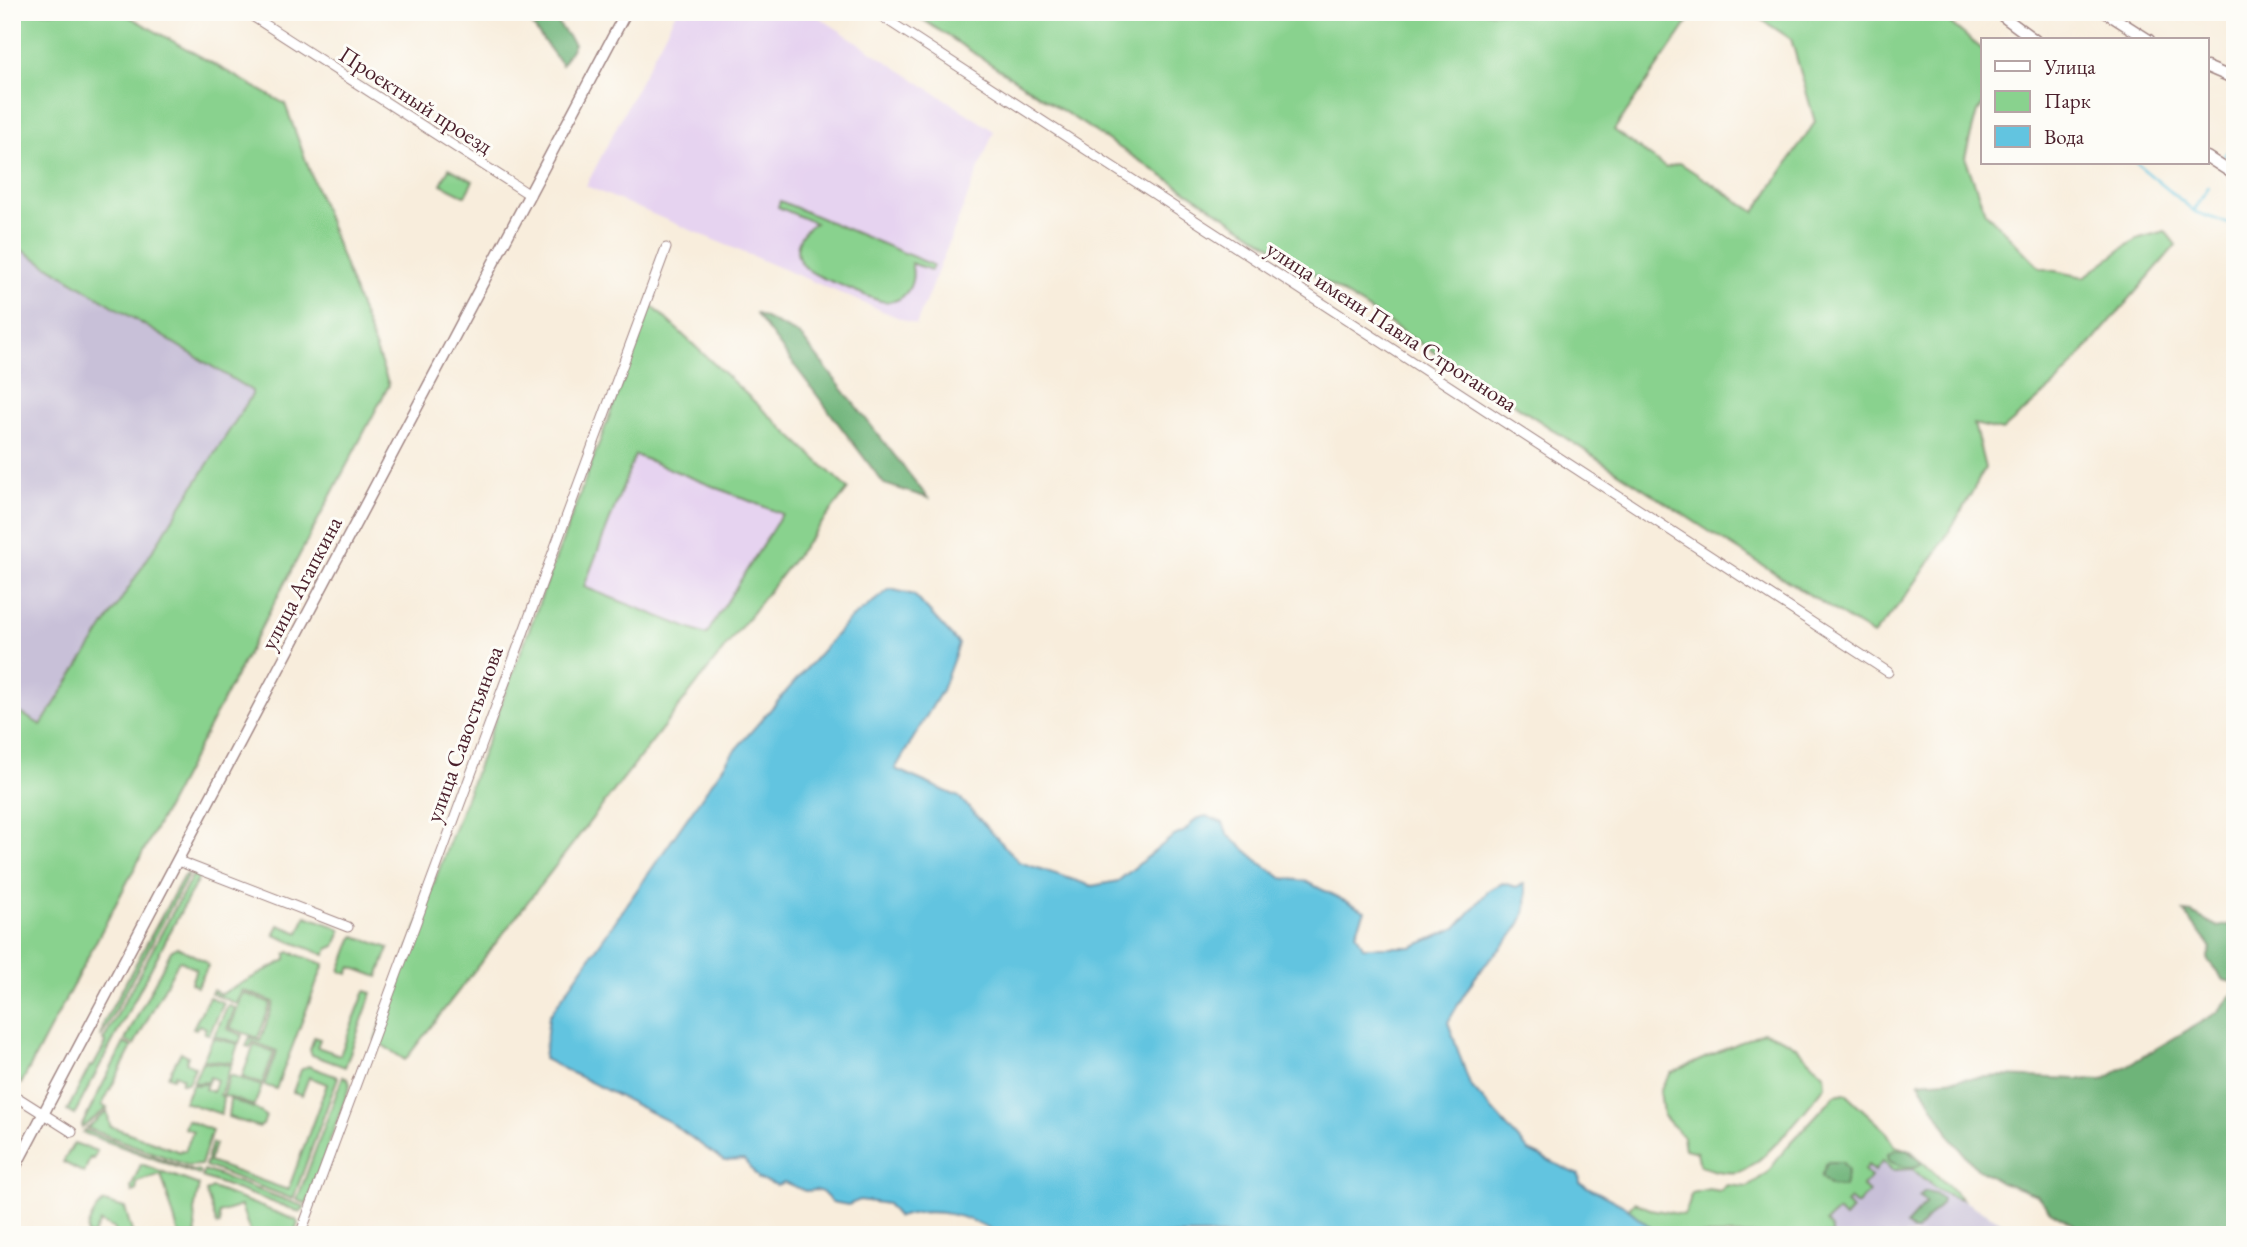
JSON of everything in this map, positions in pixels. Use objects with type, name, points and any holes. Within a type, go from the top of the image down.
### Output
[{"type":"main road","name":"улица Агапкина","points":[[12,1173],[626,12]]},
{"type":"main road","points":[[1997,12],[2030,37]]},
{"type":"main road","points":[[2012,12],[2030,37]]},
{"type":"main road","points":[[2105,12],[2146,38]]},
{"type":"main road","points":[[2208,67],[2235,79]]},
{"type":"main road","points":[[2208,158],[2235,175]]},
{"type":"street","name":"Проектный проезд","points":[[246,12],[530,195]]},
{"type":"street","name":"улица имени Павла Строганова","points":[[875,12],[1888,672]]},
{"type":"street","name":"улица Савостьянова","points":[[300,1235],[666,248]]},
{"type":"street","points":[[178,862],[348,927]]},
{"type":"street","points":[[12,1094],[72,1132]]},
{"type":"shaded area","points":[[676,12],[811,12],[994,131],[916,325],[586,186]]},
{"type":"shaded area","points":[[12,244],[252,391],[252,395],[40,725],[12,708]]},
{"type":"shaded area","points":[[634,455],[782,514],[706,635],[583,587]]},
{"type":"shaded area","points":[[1881,1150],[2026,1235],[1827,1235],[1812,1221]]},
{"type":"green space","points":[[12,12],[121,12],[285,104],[389,385],[21,1084],[12,1077],[12,708],[41,725],[252,395],[252,391],[12,244]]},
{"type":"green space","points":[[522,12],[549,12],[574,44],[562,65]]},
{"type":"green space","points":[[911,12],[1695,12],[1614,130],[1666,168],[1680,163],[1755,212],[1815,122],[1791,39],[1750,12],[1937,12],[1981,48],[1981,107],[1977,112],[1965,157],[1985,212],[2040,268],[2084,277],[2136,239],[2165,231],[2176,245],[2058,382],[2002,431],[1974,424],[1985,468],[1934,555],[1905,597],[1873,635]]},
{"type":"green space","points":[[449,168],[473,181],[465,196],[441,184]]},
{"type":"green space","points":[[780,201],[933,265],[931,270],[911,263],[912,278],[907,291],[897,300],[889,302],[872,298],[819,276],[801,262],[797,250],[804,232],[815,223],[778,207]]},
{"type":"green space","points":[[651,305],[848,489],[405,1060],[375,1040]],"holes":[[[635,455],[782,514],[706,635],[584,587]]]},
{"type":"green space","points":[[755,313],[800,335],[928,498],[884,484]]},
{"type":"green space","points":[[190,872],[101,1037],[104,1022],[183,877]]},
{"type":"green space","points":[[194,873],[198,879],[74,1115],[67,1111],[90,1066],[93,1067],[106,1043],[103,1041]]},
{"type":"green space","points":[[2184,912],[2192,913],[2218,927],[2235,923],[2235,983],[2224,980],[2207,959],[2211,948]]},
{"type":"green space","points":[[306,916],[337,927],[341,931],[335,946],[328,949],[325,955],[274,935],[279,925],[299,933]]},
{"type":"green space","points":[[355,936],[389,948],[378,977],[351,967],[348,974],[340,971]]},
{"type":"green space","points":[[177,947],[205,961],[208,966],[197,987],[191,983],[196,969],[179,960],[134,1045],[125,1040],[171,951]]},
{"type":"green space","points":[[289,952],[324,964],[276,1089],[264,1085],[277,1051],[253,1042],[250,1047],[246,1046],[250,1037],[260,1041],[274,1002],[242,990],[237,1004],[211,993],[213,990],[221,994],[286,960],[286,954]]},
{"type":"green space","points":[[365,991],[372,993],[345,1067],[312,1055],[310,1050],[314,1037],[320,1039],[317,1047],[340,1055]]},
{"type":"green space","points":[[2235,991],[2235,1235],[2091,1235],[2050,1211],[2037,1195],[1999,1181],[1973,1165],[1952,1139],[1919,1082],[2001,1076],[2103,1080],[2218,1012]]},
{"type":"green space","points":[[243,993],[271,1003],[258,1038],[230,1028]]},
{"type":"green space","points":[[209,997],[224,1003],[209,1034],[204,1033],[206,1028],[199,1025],[196,1029],[193,1028]]},
{"type":"green space","points":[[228,1005],[235,1008],[227,1029],[242,1035],[239,1043],[214,1036]]},
{"type":"green space","points":[[1763,1032],[1790,1043],[1803,1053],[1824,1074],[1825,1086],[1784,1135],[1748,1168],[1728,1172],[1700,1166],[1697,1152],[1685,1149],[1683,1137],[1663,1115],[1660,1090],[1671,1073]]},
{"type":"green space","points":[[213,1038],[238,1044],[232,1063],[203,1060]]},
{"type":"green space","points":[[124,1043],[132,1047],[102,1105],[107,1108],[82,1128],[82,1125]]},
{"type":"green space","points":[[254,1045],[274,1052],[262,1084],[242,1077]]},
{"type":"green space","points":[[181,1052],[188,1056],[186,1062],[195,1067],[188,1083],[181,1083],[183,1078],[175,1074],[173,1078],[168,1076]]},
{"type":"green space","points":[[202,1062],[231,1065],[220,1095],[223,1097],[221,1114],[184,1102],[192,1085],[207,1084],[205,1089],[213,1092],[217,1080],[210,1077],[208,1082],[193,1083]]},
{"type":"green space","points":[[308,1066],[338,1077],[293,1199],[205,1166],[212,1143],[215,1144],[209,1162],[288,1190],[327,1084],[309,1077],[302,1095],[293,1092],[301,1070]]},
{"type":"green space","points":[[230,1075],[262,1086],[254,1106],[223,1095]]},
{"type":"green space","points":[[343,1076],[348,1078],[350,1085],[307,1204],[297,1200]]},
{"type":"green space","points":[[1845,1093],[1886,1131],[1895,1146],[1911,1151],[1962,1199],[1941,1192],[1913,1169],[1892,1170],[1883,1161],[1875,1171],[1868,1165],[1864,1170],[1871,1177],[1862,1186],[1869,1192],[1857,1205],[1850,1199],[1846,1203],[1852,1210],[1845,1218],[1838,1211],[1826,1222],[1832,1235],[1660,1235],[1628,1209],[1634,1202],[1650,1209],[1684,1215],[1691,1193],[1709,1189],[1720,1191],[1727,1185],[1748,1187],[1768,1172],[1786,1148],[1835,1095]]},
{"type":"green space","points":[[230,1099],[266,1116],[263,1125],[259,1127],[228,1117]]},
{"type":"green space","points":[[107,1111],[110,1126],[180,1152],[185,1151],[193,1131],[184,1128],[187,1120],[212,1130],[201,1165],[189,1166],[87,1128]]},
{"type":"green space","points":[[85,1130],[193,1171],[198,1170],[200,1173],[199,1175],[83,1133]]},
{"type":"green space","points":[[74,1143],[97,1151],[93,1159],[90,1158],[84,1173],[63,1162]]},
{"type":"green space","points":[[1895,1150],[1907,1150],[1922,1163],[1910,1167],[1889,1161],[1888,1154]]},
{"type":"green space","points":[[1827,1162],[1842,1162],[1848,1170],[1844,1187],[1830,1186],[1821,1177]]},
{"type":"green space","points":[[141,1164],[199,1185],[194,1211],[196,1235],[179,1235],[161,1174],[137,1182],[136,1191],[132,1192],[131,1187]]},
{"type":"green space","points":[[204,1170],[305,1207],[300,1212],[202,1177]]},
{"type":"green space","points":[[212,1188],[296,1220],[298,1223],[294,1235],[251,1235],[241,1206],[219,1213],[220,1224],[217,1225],[206,1192]]},
{"type":"green space","points":[[1925,1191],[1935,1193],[1942,1199],[1941,1204],[1913,1231],[1906,1225],[1926,1203],[1919,1196]]},
{"type":"green space","points":[[104,1202],[125,1208],[133,1235],[113,1235],[115,1229],[100,1222],[93,1235],[87,1235],[92,1217]]},
{"type":"water","points":[[890,589],[914,595],[959,644],[942,690],[895,769],[959,797],[1019,862],[1092,886],[1118,881],[1172,837],[1185,831],[1196,819],[1206,816],[1223,823],[1228,835],[1282,878],[1305,881],[1365,911],[1356,933],[1363,947],[1412,947],[1456,928],[1489,890],[1503,883],[1516,887],[1524,884],[1525,910],[1515,932],[1476,977],[1448,1022],[1470,1085],[1529,1151],[1579,1175],[1580,1183],[1624,1206],[1660,1235],[1001,1235],[976,1222],[951,1214],[925,1212],[898,1217],[887,1204],[860,1200],[848,1205],[832,1202],[816,1190],[805,1191],[784,1182],[777,1185],[759,1179],[744,1160],[724,1161],[668,1121],[544,1059],[549,1016],[734,751],[848,621]]},
{"type":"waterway","points":[[2224,156],[2235,142]]},
{"type":"waterway","points":[[2137,164],[2194,211],[2208,187]]},
{"type":"waterway","points":[[2195,212],[2235,226]]}]
